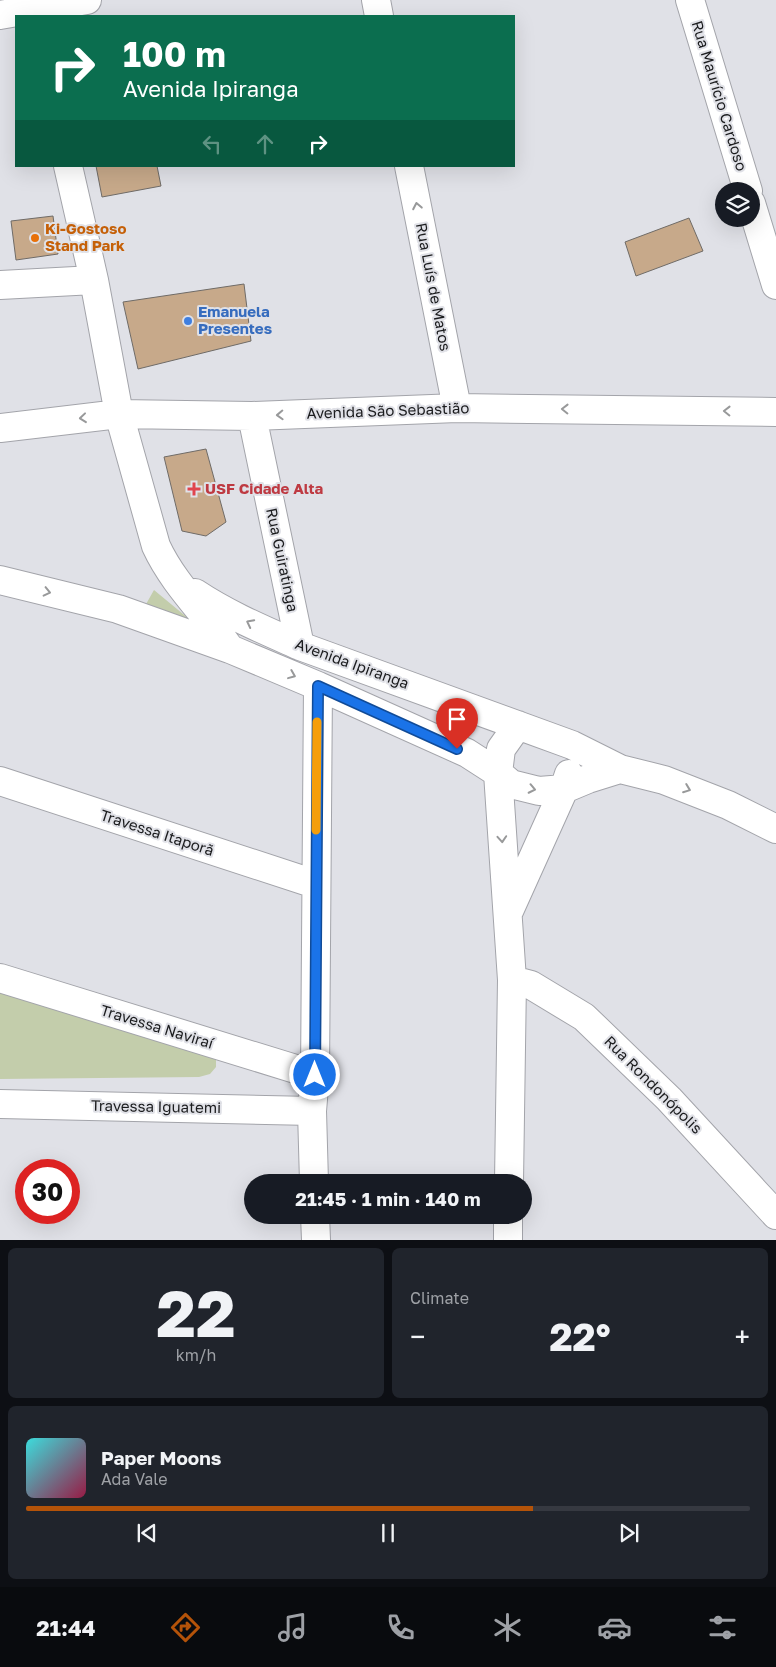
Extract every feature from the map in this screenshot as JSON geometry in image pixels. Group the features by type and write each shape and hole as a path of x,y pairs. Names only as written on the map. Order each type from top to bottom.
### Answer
{"street":[{"path":"0,15 87,0"},
{"path":"376,0 380,15"},
{"name":"Rua Maurício Cardoso","path":"690,0 745,182"},
{"path":"68,167 94,280 120,414 156,546 174,579 215,627 230,649"},
{"name":"Rua Luís de Matos","path":"409,167 458,408"},
{"path":"758,227 776,284"},
{"path":"0,284 94,280"},
{"name":"Avenida São Sebastião","path":"0,428 120,414 252,416 458,408 776,412"},
{"name":"Rua Guiratinga","path":"252,416 300,646"},
{"name":"Avenida Ipiranga","path":"174,579 227,612 300,646 572,745 620,769 664,780 728,805 776,829"},
{"name":"Avenida Ipiranga","path":"0,580 118,609 230,649 467,753 498,773 511,784 539,791 564,789 620,769"},
{"path":"314,1174 312,1111 315,1075 318,686"},
{"path":"509,1174 512,980 498,773 500,749 518,725"},
{"path":"507,914 564,789 570,768 572,745"},
{"name":"Travessa Itaporã","path":"0,781 315,884"},
{"name":"Travessa Naviraí","path":"0,978 315,1075"},
{"name":"Rua Rondonópolis","path":"512,980 531,985 584,1017 670,1099 776,1215"},
{"name":"Travessa Iguatemi","path":"0,1104 312,1111"},
{"path":"315,1224 316,1240"},
{"path":"508,1224 508,1240"}],"green space":[{"path":"154,590 212,638 141,613"},
{"path":"0,993 211,1047 216,1055 216,1067 210,1074 199,1077 0,1079"}],"building":[{"path":"96,167 157,167 161,186 102,197"},
{"name":"Ki-Gostoso Stand Park","path":"53,216 58,254 16,260 11,221"},
{"path":"689,218 703,251 636,276 625,242"},
{"name":"Emanuela Presentes","path":"244,284 251,341 138,369 123,302"},
{"name":"USF Cidade Alta","path":"206,449 226,522 206,536 182,531 164,457"}],"slow traffic":[{"path":"316,830 317,722"}],"place":[{"name":"Ki-Gostoso Stand Park","path":"35,238"},
{"name":"Emanuela Presentes","path":"188,321"},
{"name":"USF Cidade Alta","path":"194,489"}],"route":[{"path":"315,1075 318,686 457,749"}]}
